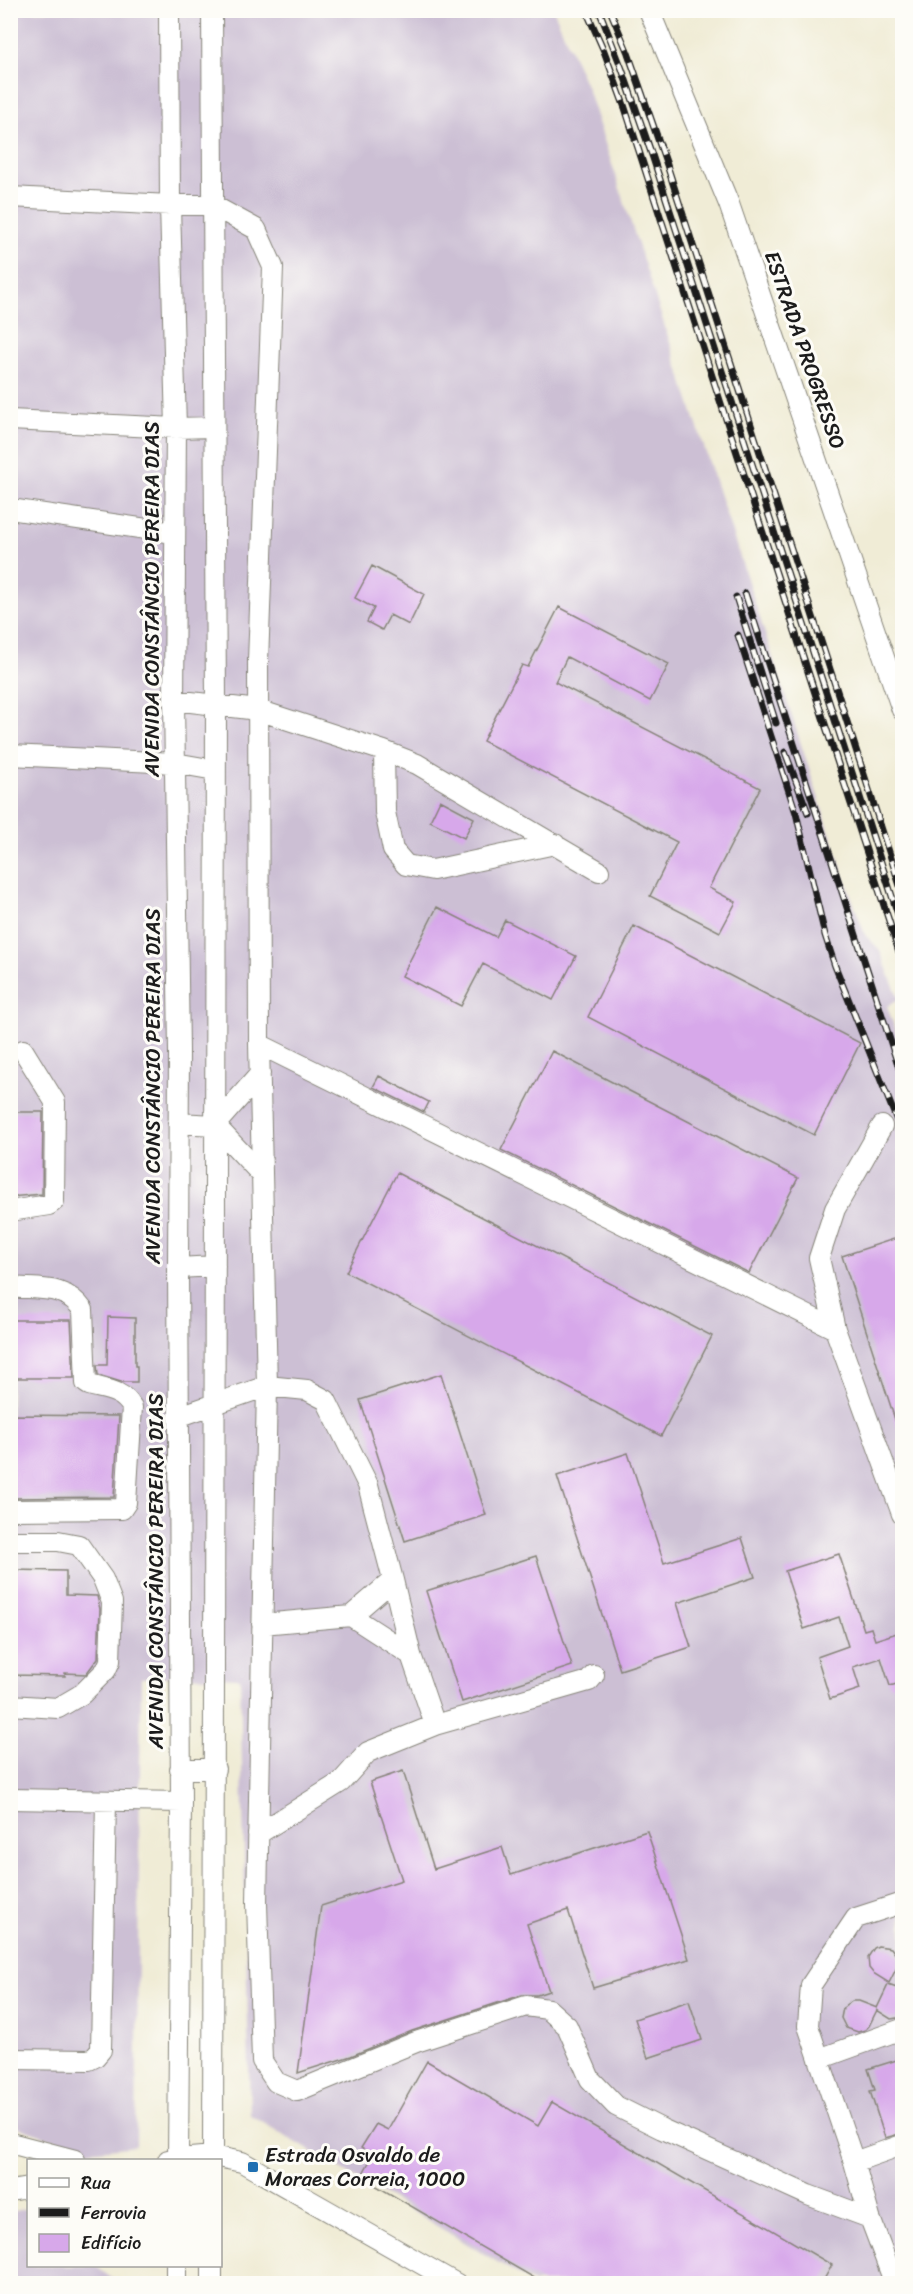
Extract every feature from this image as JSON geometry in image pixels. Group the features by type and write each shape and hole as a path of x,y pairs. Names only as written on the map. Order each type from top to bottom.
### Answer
{"street":[{"name":"AVENIDA CONSTÂNCIO PEREIRA DIAS","path":"170,10 176,428 174,700 181,1802 174,2159"},
{"path":"194,2159 213,2158 216,704 212,10"},
{"name":"ESTRADA PROGRESSO","path":"649,10 729,204 903,710"},
{"path":"10,197 212,205 256,229 273,267 258,661 260,1074 267,1386 257,1903 262,2061 276,2082 297,2091 438,2035 526,2006 548,2009 567,2026 590,2079 616,2106 807,2195 870,2218"},
{"path":"10,420 176,428 213,427"},
{"path":"10,509 174,534"},
{"path":"174,700 258,710 417,764 599,871"},
{"path":"384,751 385,812 393,850 405,865 433,870 555,844"},
{"path":"10,755 175,763 215,770"},
{"path":"260,1044 836,1329"},
{"path":"10,1211 49,1205 54,1201 55,1102 23,1050"},
{"path":"215,1125 260,1074"},
{"path":"178,1123 215,1125 262,1174"},
{"path":"882,1126 835,1209 819,1258 836,1329 903,1514"},
{"path":"177,1268 215,1266"},
{"path":"10,1287 64,1292 76,1300 83,1310 86,1383 121,1393 132,1407 126,1503 122,1509 10,1510"},
{"path":"180,1416 267,1386 307,1390 326,1400 368,1485 411,1654 435,1725"},
{"path":"10,1541 58,1541 79,1545 103,1579 112,1602 110,1661 106,1670 82,1694 58,1708 10,1705"},
{"path":"262,1624 351,1616 393,1580"},
{"path":"351,1616 411,1654"},
{"path":"258,1834 341,1782 368,1752 435,1725 589,1682 594,1675"},
{"path":"180,1769 215,1769"},
{"path":"10,1799 181,1802"},
{"path":"10,2059 89,2060 95,2057 100,2050 106,1801"},
{"path":"895,2283 870,2218 854,2162 808,2026 811,1985 856,1918 903,1903"},
{"path":"819,2060 903,2029"},
{"path":"10,2143 71,2159"},
{"path":"854,2162 903,2145"},
{"path":"222,2159 242,2162 457,2283"},
{"path":"10,2191 27,2187"},
{"path":"176,2267 176,2283"},
{"path":"212,2267 212,2283"}],"shaded area":[{"path":"11,11 554,11 587,88 845,879 865,935 879,949 899,999 887,1006 902,1049 902,2283 533,2283 250,2115 240,1678 181,1676 141,1678 136,2146 88,2151 11,2125"},
{"path":"27,2208 27,2267 96,2267 117,2282 126,2283 11,2283 11,2212"}],"building":[{"path":"372,566 424,594 409,625 390,615 382,630 367,622 374,608 355,598"},
{"path":"559,607 669,664 650,701 567,657 555,682 760,788 709,888 736,902 720,932 650,896 677,842 483,741 522,665 528,667"},
{"path":"440,800 474,818 464,838 430,821"},
{"path":"437,907 496,937 505,920 576,956 553,1000 483,964 461,1006 402,976"},
{"path":"634,926 860,1043 814,1135 588,1017"},
{"path":"552,1051 798,1178 749,1273 501,1150"},
{"path":"379,1076 429,1102 424,1112 373,1087"},
{"path":"10,1112 43,1112 42,1194 10,1197"},
{"path":"397,1173 712,1336 661,1436 346,1272"},
{"path":"903,1236 903,1435 900,1435 842,1256"},
{"path":"108,1317 135,1318 137,1382 121,1382 98,1375 97,1365 107,1365"},
{"path":"10,1320 71,1320 74,1378 10,1378"},
{"path":"441,1374 486,1515 405,1541 360,1400"},
{"path":"10,1415 119,1416 114,1497 10,1498"},
{"path":"628,1453 664,1563 742,1538 755,1577 677,1603 691,1647 620,1670 557,1476"},
{"path":"839,1554 864,1630 871,1628 875,1640 903,1631 903,1682 890,1686 881,1658 853,1667 860,1689 830,1699 817,1657 848,1646 839,1617 804,1629 785,1571"},
{"path":"536,1556 572,1666 462,1702 426,1591"},
{"path":"10,1570 66,1571 66,1595 97,1596 100,1609 98,1658 86,1674 10,1675"},
{"path":"403,1771 434,1869 502,1847 511,1875 647,1831 689,1959 593,1988 568,1910 527,1924 549,1991 537,1995 522,1995 412,2031 351,2056 298,2073 321,1906 402,1880 370,1782"},
{"path":"878,1946 891,1948 899,1959 889,1983 869,1968 868,1957"},
{"path":"888,1985 903,1990 903,2017 891,2019 877,2010 865,2030 858,2032 846,2028 841,2018 843,2008 852,2001 859,2001 877,2008"},
{"path":"689,2001 702,2040 648,2058 635,2019"},
{"path":"903,2058 903,2133 885,2138 870,2091 875,2090 868,2069"},
{"path":"427,2061 538,2126 552,2102 832,2265 822,2283 543,2283 361,2177 373,2155 361,2148 376,2124 388,2130"}],"railway":[{"path":"586,10 625,108 902,961"},
{"path":"599,10 653,158 902,927"},
{"path":"610,10 628,53 667,165 902,892"},
{"path":"745,593 902,1077"},
{"path":"736,597 776,723"},
{"path":"738,635 796,813 825,935 835,966 902,1133"},
{"path":"785,752 808,813"}],"place":[{"name":"Estrada Osvaldo de Moraes Correia, 1000","path":"253,2167"}]}
